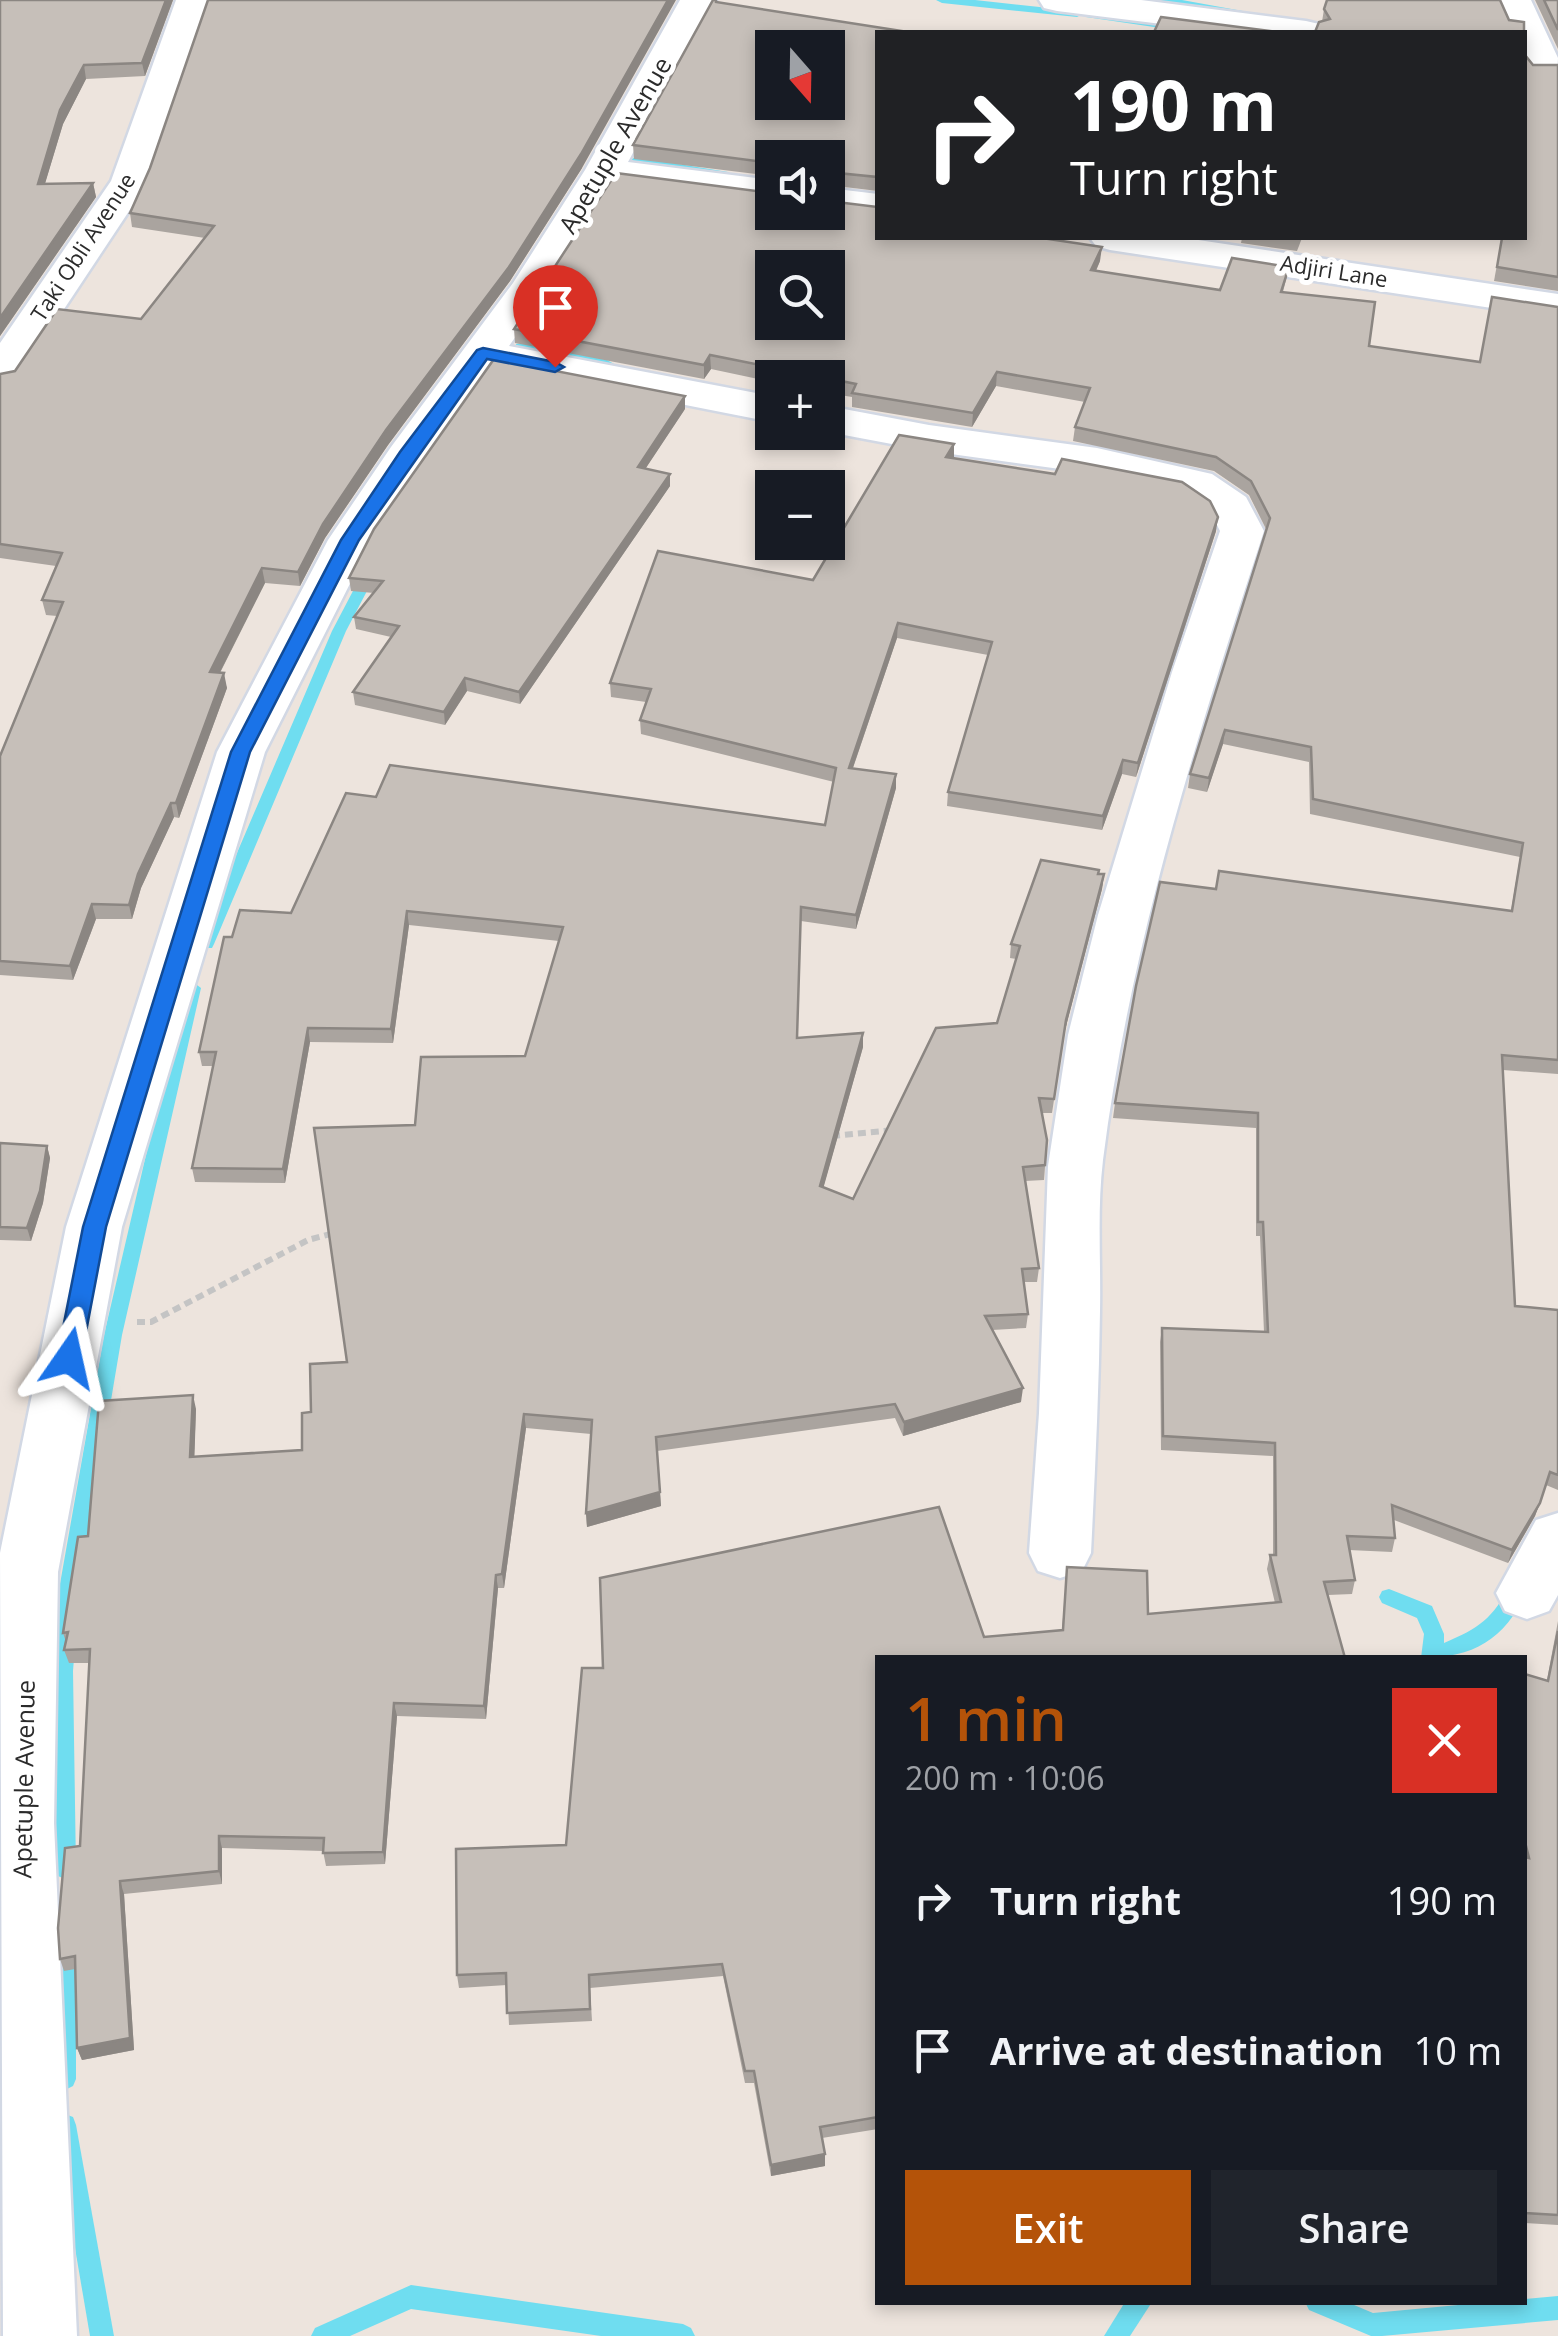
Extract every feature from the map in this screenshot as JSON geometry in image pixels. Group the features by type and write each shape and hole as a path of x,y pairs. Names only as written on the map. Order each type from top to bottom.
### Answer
{"street":[{"name":"Taki Obli Avenue","path":"0,374 130,181 194,0"},
{"name":"Apetuple Avenue","path":"40,2336 20,1823 27,1572 94,1227 240,752 350,540 406,456 531,288 604,170 698,0"},
{"path":"1057,0 1290,30"},
{"path":"1513,0 1526,30"},
{"path":"1527,32 1542,67"},
{"path":"604,170 755,190"},
{"path":"845,202 875,206"},
{"name":"Adjiri Lane","path":"1123,240 1558,306"},
{"path":"483,353 755,405"},
{"path":"845,422 1097,461 1196,484 1230,506 1242,531 1128,896 1094,1035 1074,1166 1069,1413 1060,1553"},
{"path":"1527,1593 1558,1538"}],"path":[{"path":"824,1136 904,1129"},
{"path":"76,1323 151,1322 308,1240 346,1230"}],"building":[{"path":"0,0 166,0 142,63 84,65 60,110 38,184 93,183 0,318"},
{"path":"208,0 668,0 581,154 509,267 386,430 323,524 298,572 262,568 210,672 224,673 176,803 171,803 138,874 129,905 92,904 70,966 0,961 0,756 63,602 42,600 62,553 0,544 0,374 15,371 57,309 141,319 214,226 130,213 150,168"},
{"path":"716,0 895,30 875,30 875,177 845,174 845,140 755,140 755,161 633,145"},
{"path":"1327,0 1500,0 1509,20 1524,22 1524,30 1316,30 1319,22 1330,19 1324,9"},
{"path":"1544,0 1558,0 1558,30"},
{"path":"1161,17 1262,30 1155,30"},
{"path":"1527,58 1533,65 1558,65 1558,277 1497,267 1502,240 1527,240"},
{"path":"616,173 755,191 755,230 845,230 845,203 875,207 875,240 1055,240 1102,247 1091,270 1220,290 1232,258 1289,267 1281,292 1375,302 1369,346 1480,362 1492,297 1558,307 1558,1060 1502,1055 1515,1306 1558,1310 1558,1475 1550,1472 1540,1503 1512,1550 1392,1505 1395,1538 1347,1536 1355,1580 1324,1582 1344,1655 875,1655 875,2118 820,2127 825,2154 771,2165 754,2071 745,2071 722,1964 589,1975 590,2009 507,2013 506,1973 457,1975 456,1849 566,1845 582,1668 603,1668 600,1578 939,1507 984,1637 1063,1630 1067,1567 1147,1571 1148,1614 1281,1602 1270,1555 1276,1555 1275,1443 1163,1436 1162,1328 1268,1332 1263,1222 1258,1222 1258,1113 1115,1103 1160,882 1216,889 1219,871 1512,911 1523,843 1313,799 1311,747 1225,730 1209,778 1190,774 1270,518 1251,481 1216,457 1075,427 1090,388 997,372 973,413 852,393 856,384 845,382 845,360 755,360 755,364 710,355 704,365 514,329"},
{"path":"494,359 685,396 638,467 670,474 519,692 465,678 444,712 353,692 399,626 354,617 383,581 349,578 374,529"},
{"path":"899,435 954,444 946,457 1055,474 1062,459 1182,482 1210,501 1218,517 1138,763 1123,760 1103,816 948,792 992,642 898,623 849,768 896,774 856,915 801,907 797,1038 863,1033 820,1186 853,1199 936,1028 997,1023 1020,946 1011,944 1041,860 1104,874 1066,1020 1054,1099 1039,1098 1047,1140 1045,1165 1023,1167 1039,1268 1022,1269 1028,1314 985,1316 1023,1388 904,1422 895,1404 656,1437 660,1492 586,1513 592,1420 524,1414 502,1574 496,1575 484,1706 394,1703 383,1852 323,1853 324,1838 219,1836 219,1871 120,1881 130,2038 77,2048 75,1956 60,1959 58,1928 65,1848 80,1846 90,1649 64,1650 68,1632 63,1633 78,1537 88,1536 99,1401 193,1395 190,1457 302,1450 302,1413 311,1412 310,1364 347,1362 314,1128 415,1125 421,1057 525,1056 563,927 407,911 391,1029 308,1028 283,1169 192,1168 216,1052 199,1052 224,937 232,937 240,910 291,913 346,793 376,797 390,765 825,825 836,768 640,720 651,689 610,683 658,551 813,580 825,560 845,560 845,526"},
{"path":"0,1143 47,1146 40,1191 27,1228 0,1227"},
{"path":"1558,1631 1558,2215 1527,2213 1527,1675 1548,1681"}],"waterway":[{"path":"942,0 1077,14"},
{"path":"1163,0 1270,19"},
{"path":"1090,15 1194,30"},
{"path":"635,161 728,176"},
{"path":"521,347 607,364"},
{"path":"206,944 339,631 371,570"},
{"path":"65,1869 63,1671 70,1584 113,1335 193,988"},
{"path":"1438,1655 1493,1628 1517,1590"},
{"path":"1389,1597 1425,1612 1434,1634 1434,1655"},
{"path":"65,1950 65,2079"},
{"path":"65,2125 102,2336"},
{"path":"323,2336 411,2297 683,2336"},
{"path":"1116,2336 1138,2305"},
{"path":"1324,2305 1373,2325 1558,2308"}],"route":[{"path":"69,1358 94,1227 240,752 350,540 406,456 483,353 555,367"}]}
